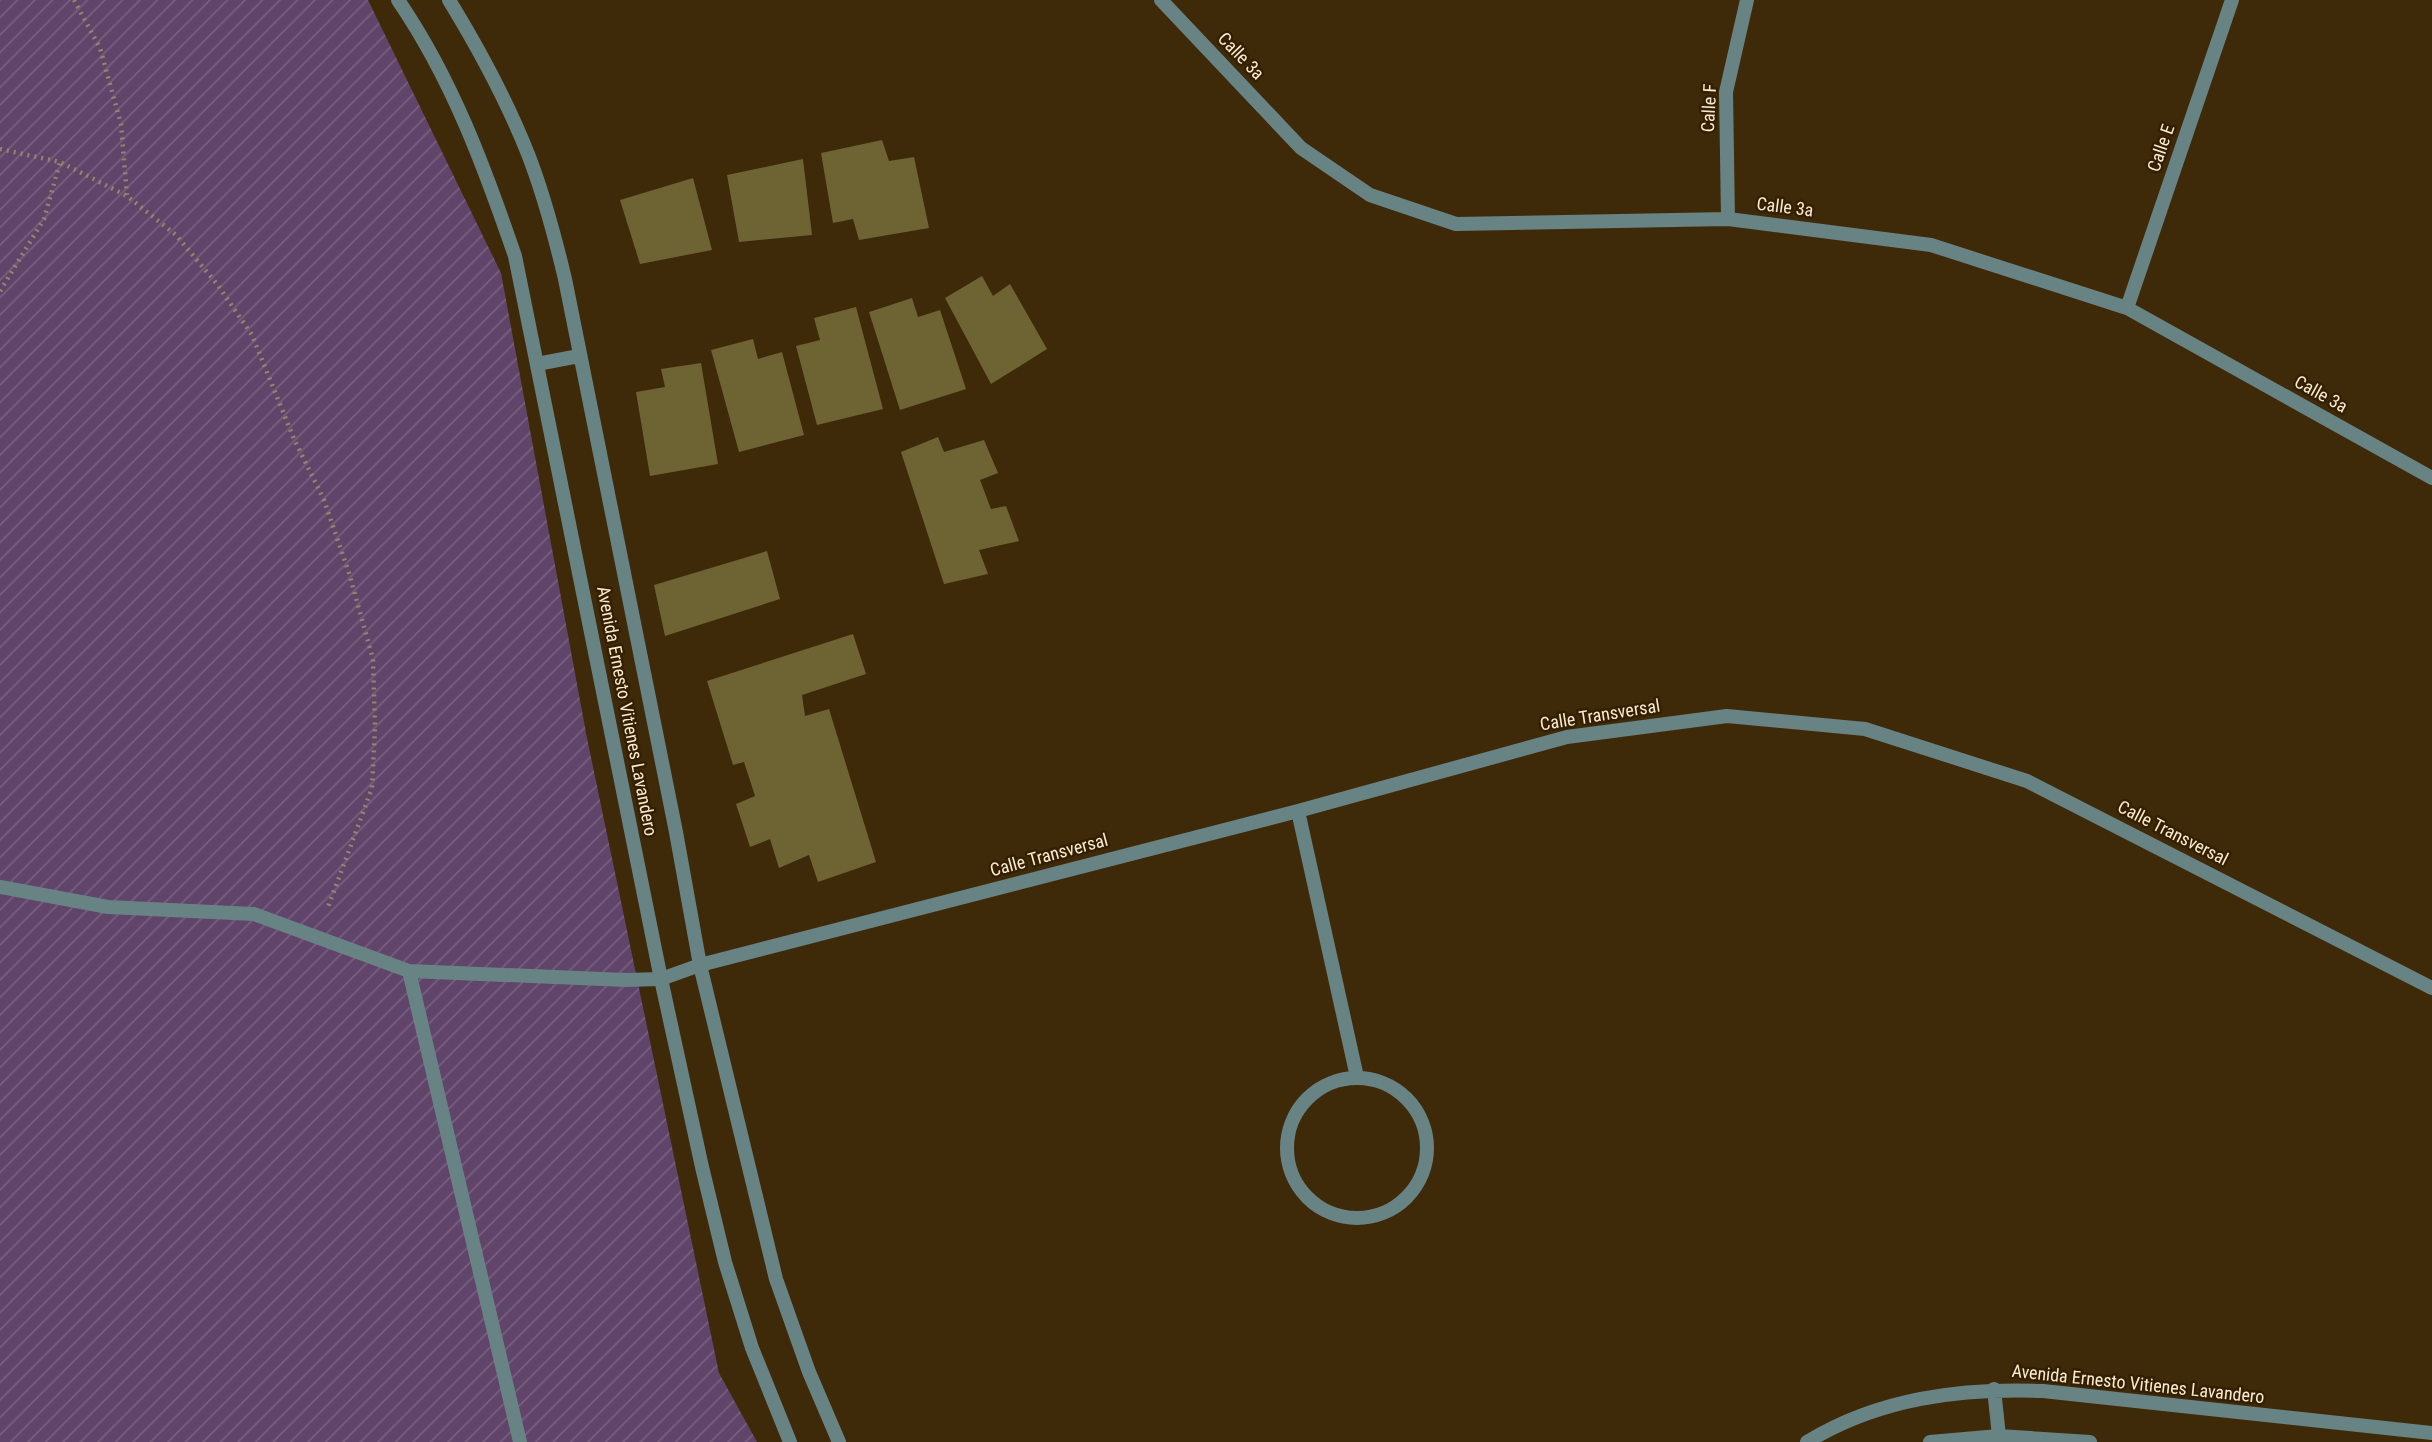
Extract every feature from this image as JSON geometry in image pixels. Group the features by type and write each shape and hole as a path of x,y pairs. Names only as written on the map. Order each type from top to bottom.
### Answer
{"street":[{"name":"Avenida Ernesto Vitienes Lavandero","path":"398,0 454,95 484,165 515,256 661,979 702,1167 725,1262 752,1348 790,1442"},
{"name":"Avenida Ernesto Vitienes Lavandero","path":"449,0 500,93 528,154 552,223 676,832 700,965 776,1279 809,1372 839,1442"},
{"name":"Calle 3a","path":"1161,0 1301,148 1370,195 1456,224 1728,219 1931,245 2127,308 2432,478"},
{"name":"Calle F","path":"1728,219 1726,92 1747,0"},
{"name":"Calle E","path":"2127,308 2232,0"},
{"path":"537,364 579,356"},
{"name":"Calle Transversal","path":"0,887 108,907 254,914 410,971 626,980 661,979 700,965 1298,811 1567,737 1727,716 1865,729 2027,781 2432,988"},
{"path":"1298,811 1357,1077"},
{"path":"410,971 520,1442"},
{"path":"1357,1077 1381,1081 1402,1093 1418,1112 1427,1135 1427,1159 1419,1182 1404,1201 1383,1214 1359,1218 1335,1216 1316,1205 1300,1189 1289,1170 1286,1147 1290,1125 1299,1105 1315,1090 1335,1080 1357,1077"},
{"name":"Avenida Ernesto Vitienes Lavandero","path":"1807,1442 1828,1429 1866,1413 1910,1400 1994,1389 2043,1391 2432,1433"},
{"path":"1994,1389 1998,1436"},
{"path":"1930,1442 1998,1436 2090,1442"}],"path":[{"path":"74,0 100,48 121,124 127,196"},
{"path":"0,149 61,162 127,196 176,235 217,284 252,335 294,439 324,500 349,573 373,659 375,728 372,788 316,937"},
{"path":"0,291 44,219 61,162"}],"shaded area":[{"path":"0,0 368,0 501,273 587,738 719,1373 757,1442 0,1442"}],"building":[{"path":"882,140 889,161 914,157 929,228 859,240 853,219 833,223 821,153"},
{"path":"803,159 812,235 739,242 727,175"},
{"path":"693,178 712,250 640,264 620,200"},
{"path":"982,276 993,296 1010,284 1047,349 991,384 945,298"},
{"path":"912,298 918,317 940,310 966,389 900,410 869,312"},
{"path":"856,307 883,409 817,425 796,346 820,340 814,318"},
{"path":"753,339 758,359 782,352 804,435 739,452 711,350"},
{"path":"701,363 718,464 650,476 636,392 665,387 661,369"},
{"path":"938,437 944,452 984,440 998,473 980,480 991,509 1006,506 1019,541 979,550 988,574 944,584 901,452"},
{"path":"767,551 780,599 665,636 654,585"},
{"path":"853,634 866,674 802,695 805,716 829,709 876,862 818,882 809,855 779,868 770,839 750,847 736,804 755,796 744,762 733,765 707,681"}]}
